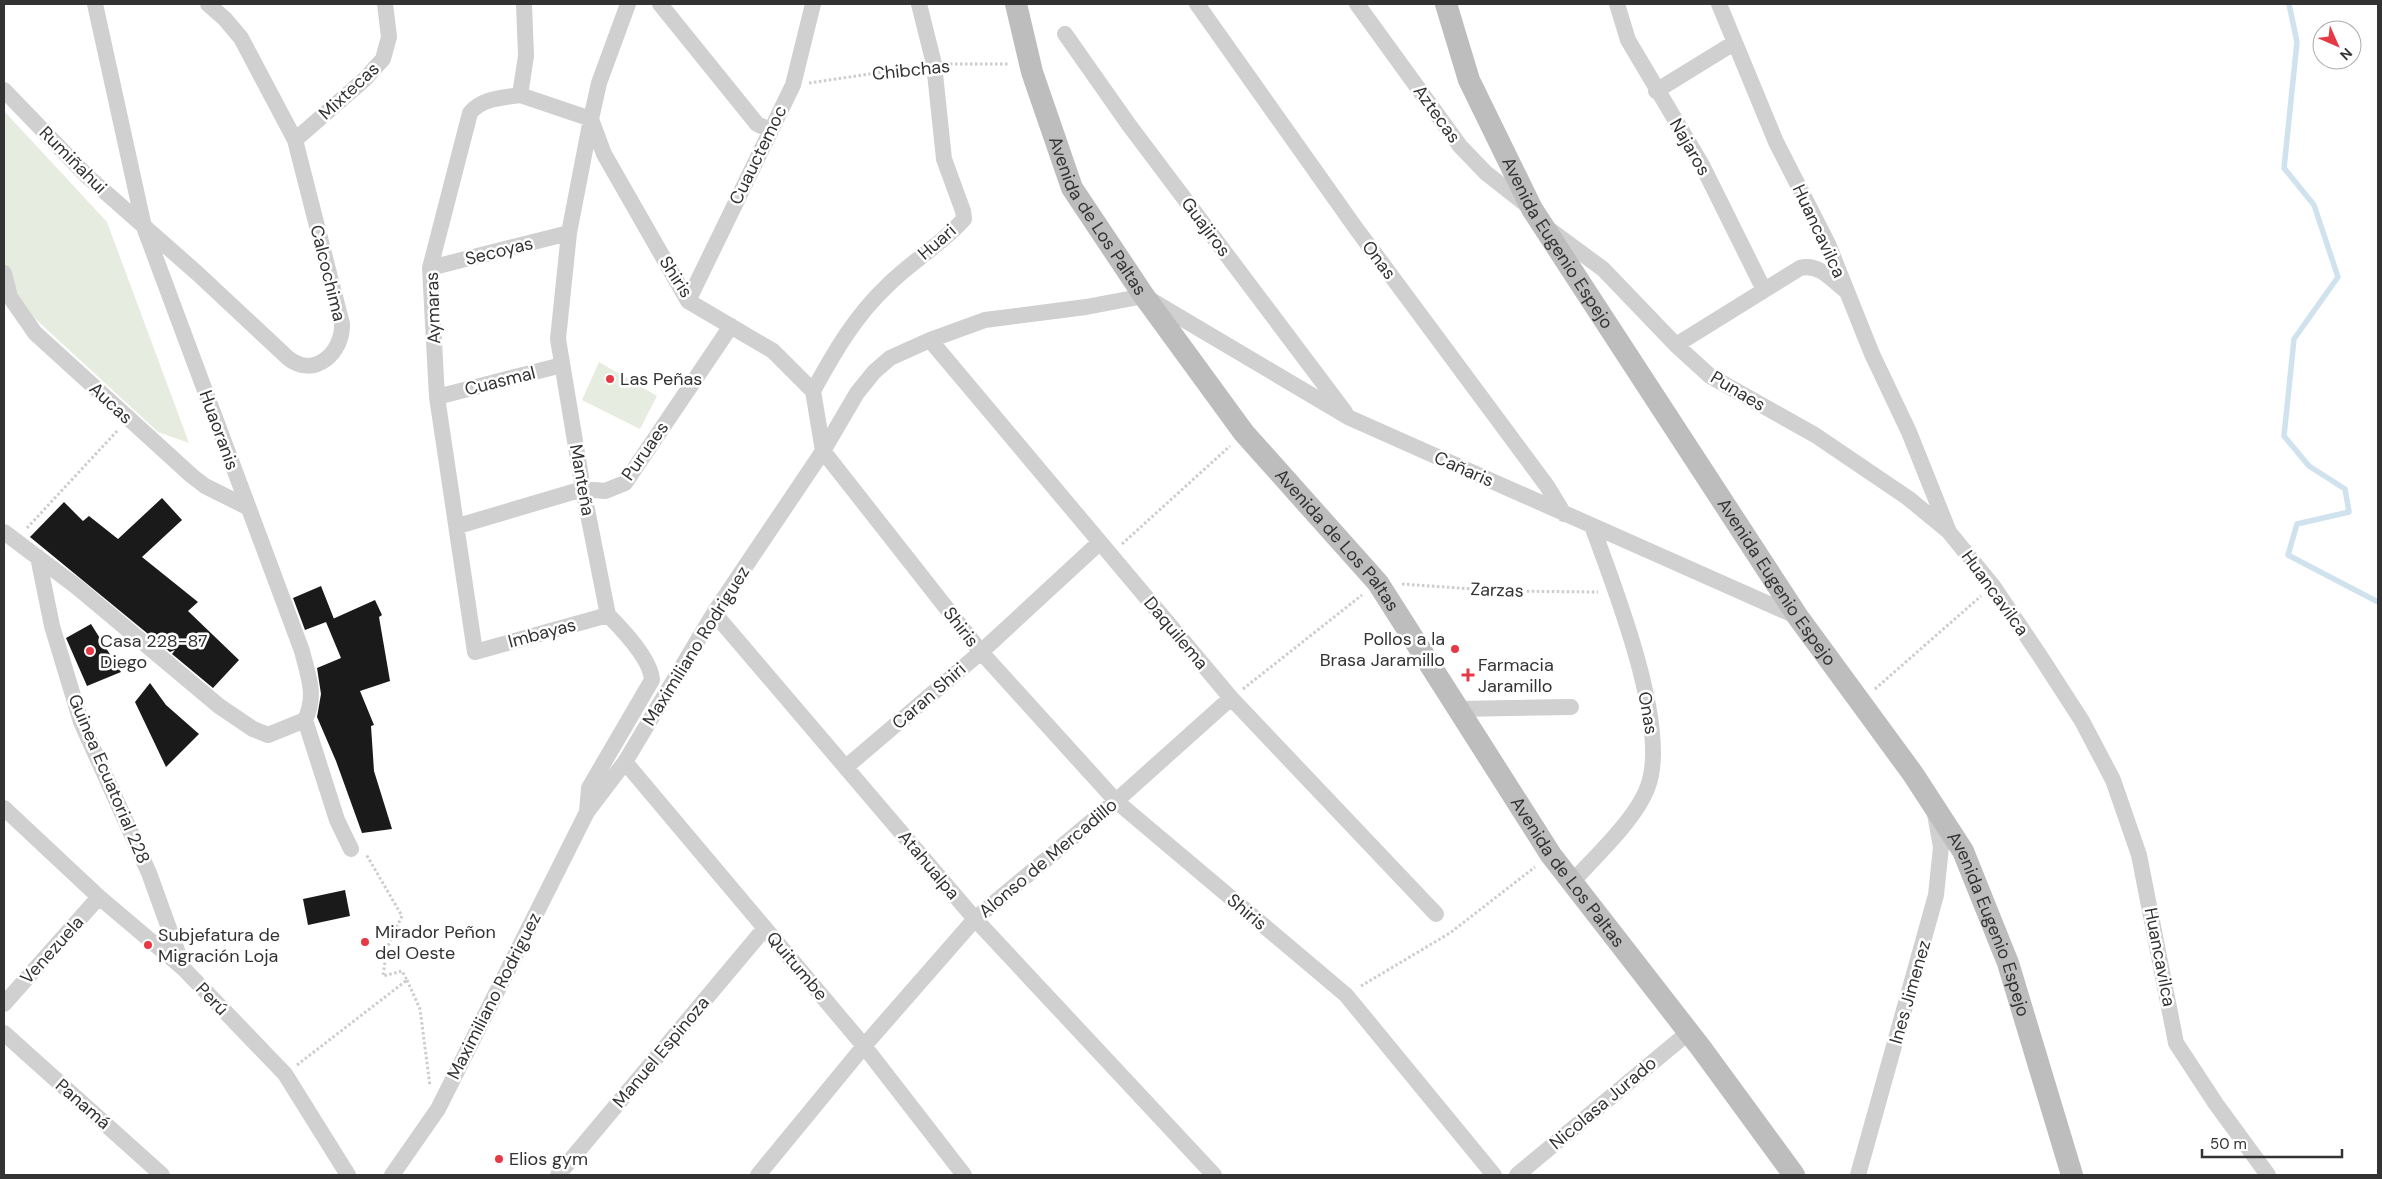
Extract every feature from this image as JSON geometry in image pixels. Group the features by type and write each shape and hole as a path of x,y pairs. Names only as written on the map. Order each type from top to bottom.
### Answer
{"main road":[{"name":"Avenida de Los Paltas","path":"1016,4 1030,64 1072,188 1144,296 1244,433 1378,583 1552,855 1689,1032 1794,1175"},
{"name":"Avenida Eugenio Espejo","path":"1446,4 1469,80 1532,209 1798,617 1913,774 1963,851 2008,963 2072,1175"}],"street":[{"name":"Huaoranis","path":"95,4 144,227 302,650 312,696 310,709 305,720"},
{"name":"Calcochima","path":"144,227 295,364 304,366 323,361 336,349 340,342 342,324 295,140 241,38 225,19 208,4"},
{"name":"Mixtecas","path":"295,140 365,79 383,59 389,38 385,4"},
{"path":"524,4 526,56 520,95 591,119 599,83 628,4"},
{"path":"660,4 757,124 770,130"},
{"name":"Cuauctemoc","path":"688,300 793,85 813,4"},
{"name":"Huari","path":"812,391 843,337 871,302 890,283 964,219 963,211 942,151 934,64 919,4"},
{"name":"Onas","path":"1197,4 1355,228 1547,486 1564,514"},
{"name":"Aztecas","path":"1357,4 1460,146 1486,173 1532,209"},
{"name":"Najaros","path":"1616,4 1628,40 1656,91 1702,165 1764,290"},
{"name":"Huancavilca","path":"1720,4 1734,43 1776,142 1828,244 1872,354 1909,432 1949,532 1993,586 2082,721 2113,780 2140,855 2176,1043 2216,1104 2268,1175"},
{"name":"Guajiros","path":"1065,34 1129,125 1350,418"},
{"path":"1656,91 1734,43"},
{"name":"Rumiñahui","path":"4,90 87,176 144,227"},
{"name":"Aymaras","path":"475,652 458,526 437,397 430,268 470,113 476,106 486,102 520,95"},
{"name":"Manteña","path":"591,119 569,233 558,339 583,489 608,615"},
{"name":"Shiris","path":"591,119 604,154 688,300 773,351 812,391 823,451 981,652 1116,801 1346,995 1494,1175"},
{"name":"Punaes","path":"1545,227 1603,269 1676,345 1710,376 1814,435 1908,498 1949,532"},
{"name":"Secoyas","path":"430,268 569,233"},
{"path":"1676,345 1800,268 1808,266 1821,270 1848,292"},
{"name":"Aucas","path":"4,273 10,296 35,333 192,476 205,486 247,507"},
{"name":"Cañaris","path":"1144,296 1350,418 1798,617"},
{"name":"Maximiliano Rodriguez","path":"392,1175 438,1109 587,812 625,762 714,613 823,451 857,393 874,372 890,358 930,340 985,320 1086,307 1144,296"},
{"name":"Puruaes","path":"458,526 583,489 605,491 625,483 630,479 731,326"},
{"name":"Daquilema","path":"930,340 1231,698 1436,914"},
{"name":"Cuasmal","path":"437,397 562,365"},
{"name":"Onas","path":"1573,882 1626,823 1648,787 1654,758 1650,708 1616,592 1592,526"},
{"path":"10,536 219,706 253,729 268,735 305,720 338,820 350,849"},
{"name":"Caran Shiri","path":"846,767 1105,549"},
{"name":"Guinea Ecuatorial 228","path":"38,557 52,626 81,722 149,873 184,969"},
{"name":"Atahualpa","path":"714,613 975,919 1214,1175"},
{"path":"587,812 589,788 652,680 652,670 622,629 608,615"},
{"name":"Imbayas","path":"475,652 608,615"},
{"name":"Alonso de Mercadillo","path":"758,1175 864,1046 975,919 1116,801 1231,698"},
{"path":"1457,709 1571,707"},
{"name":"Quitumbe","path":"625,762 864,1046 964,1175"},
{"name":"Ines Jimenez","path":"1858,1175 1936,895 1941,847 1934,807"},
{"name":"Perú","path":"4,808 99,897 184,969 285,1074 348,1175"},
{"name":"Venezuela","path":"4,1004 99,897"},
{"name":"Manuel Espinoza","path":"558,1175 765,928"},
{"name":"Nicolasa Jurado","path":"1517,1175 1689,1032"},
{"name":"Panamá","path":"4,1033 162,1175"}],"path":[{"name":"Chibchas","path":"793,85 934,64 1030,64"},
{"path":"10,536 128,419"},
{"path":"1105,549 1244,433"},
{"path":"1231,698 1378,583"},
{"name":"Zarzas","path":"1378,583 1501,591 1616,592"},
{"path":"1860,702 1993,586"},
{"path":"350,849 364,850 402,916 387,948 384,976 402,971 420,1009 432,1098 438,1109"},
{"path":"1346,995 1450,933 1552,855"},
{"path":"285,1074 407,980"}],"shaded area":[{"path":"4,111 107,222 189,443 158,432 15,300 4,263"},
{"name":"Las Peñas","path":"599,362 657,396 640,429 582,400"}],"building":[{"path":"162,498 182,520 142,557 198,602 188,611 239,660 213,688 172,654 175,650 170,652 30,537 64,502 83,521 89,516 118,539"},
{"path":"321,586 334,619 305,630 293,598"},
{"path":"375,600 382,615 379,617 390,681 360,691 374,725 371,726 374,771 392,829 362,833 336,761 317,717 321,694 317,668 341,658 326,622"},
{"name":"Casa 228-87 Diego","path":"91,624 121,672 87,686 66,638"},
{"path":"150,683 166,705 199,734 166,767 135,702"},
{"path":"345,890 350,916 308,925 303,899"}],"waterway":[{"path":"2289,4 2297,42 2284,168 2314,205 2338,277 2294,339 2284,436 2309,466 2345,489 2349,512 2297,524 2288,555 2378,602"}],"place":[{"name":"Las Peñas","path":"610,379"},
{"name":"Pollos a la Brasa Jaramillo","path":"1455,649"},
{"name":"Casa 228-87 Diego","path":"90,651"},
{"name":"Farmacia Jaramillo","path":"1468,675"},
{"name":"Mirador Peñon del Oeste","path":"365,942"},
{"name":"Subjefatura de Migración Loja","path":"148,945"},
{"name":"Elios gym","path":"499,1159"}]}
